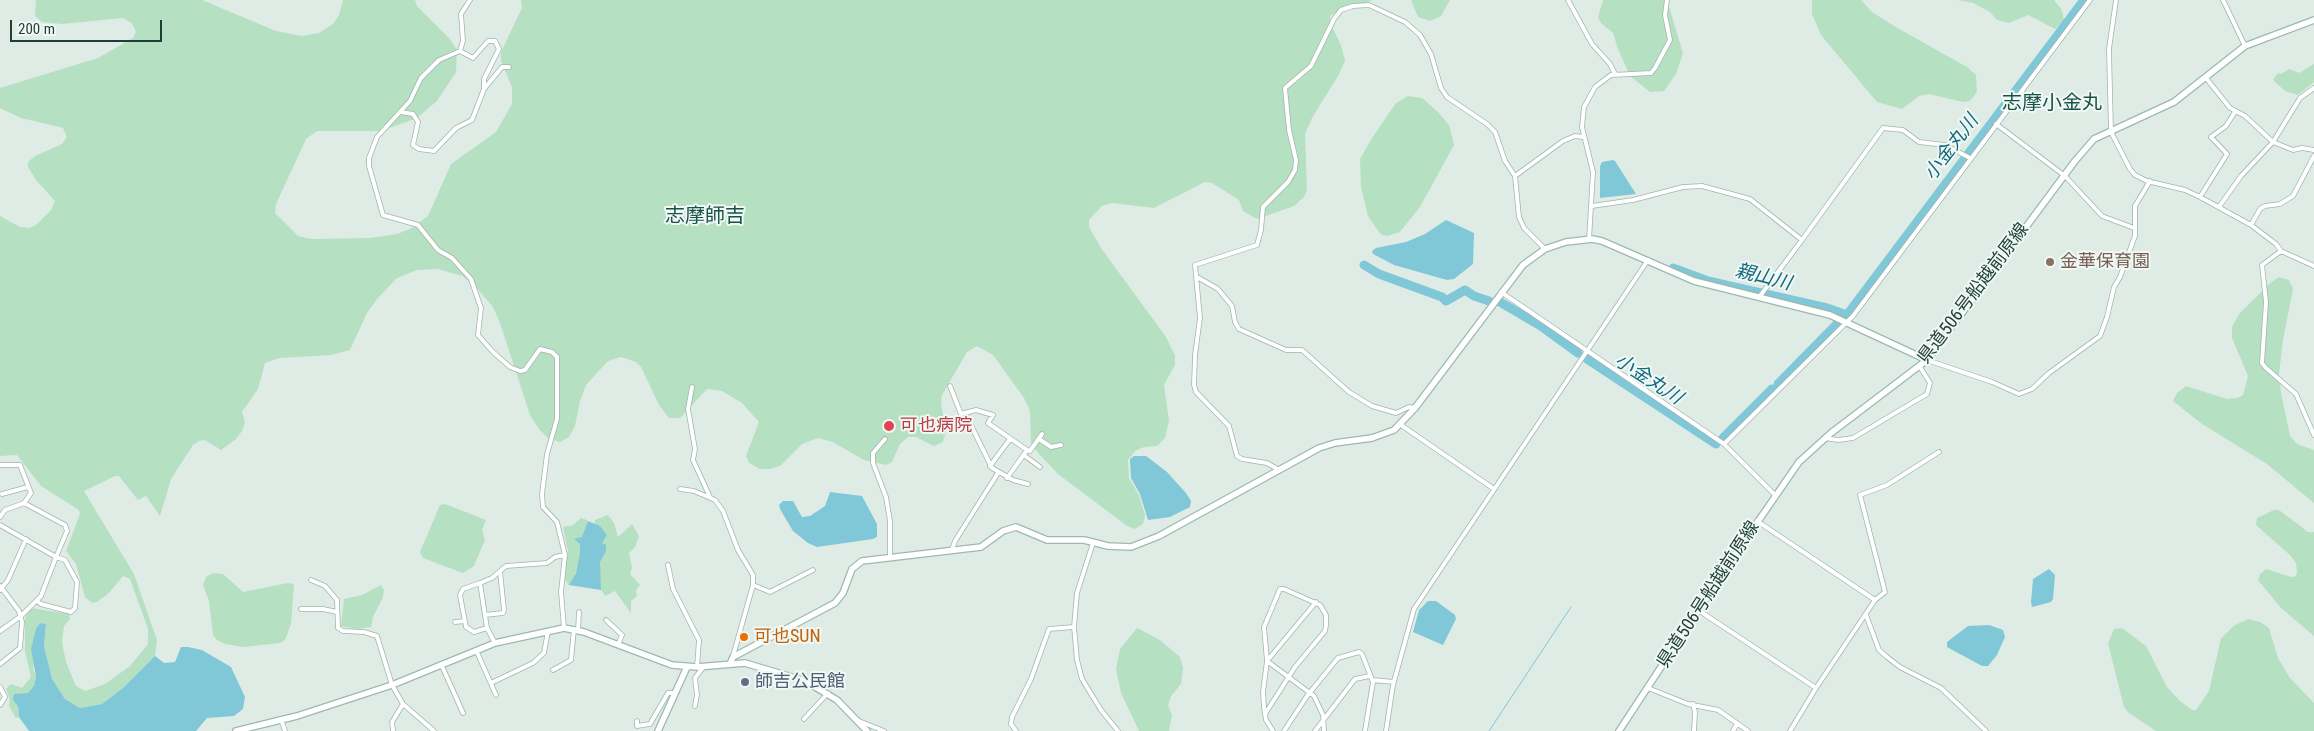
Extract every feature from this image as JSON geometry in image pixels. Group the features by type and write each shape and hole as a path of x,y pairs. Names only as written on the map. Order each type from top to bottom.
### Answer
{"street":[{"path":"470,0 461,14 463,41 460,51 440,60 428,70 417,84 410,101 377,137 368,158 369,166 383,215 418,224 438,250 462,267 471,279 480,308 478,334 510,367 516,371 524,370 540,349 552,352 557,358 557,419 547,454 543,506 556,522 565,555 561,592 564,628"},
{"path":"1568,0 1592,44 1603,55 1615,74"},
{"path":"1589,240 1593,172 1589,151 1583,137 1582,115 1589,95 1608,77 1615,74 1651,73 1655,68 1670,40 1665,15 1667,0"},
{"path":"1724,444 1853,316 2090,0"},
{"path":"2116,0 2109,49 2111,132 2130,169 2136,175 2150,181 2185,190 2219,207 2251,225 2276,244 2282,251 2314,266"},
{"path":"2223,0 2245,46"},
{"path":"1278,470 1267,463 1242,459 1237,456 1233,448 1234,439 1229,426 1196,392 1194,385 1195,355 1200,318 1195,265 1257,245 1261,230 1263,207 1288,182 1295,170 1296,160 1289,130 1285,88 1311,66 1334,18 1341,10 1353,6 1369,5 1414,28 1431,54 1441,88 1446,97 1487,124 1495,132 1505,161 1515,176 1519,218 1524,228 1545,249"},
{"name":"県道506号船越前原線","path":"1619,731 1698,610 1799,462 1825,438 1920,367 2094,139 2174,102 2245,46 2314,20"},
{"path":"460,51 473,58 488,41 495,41 499,49 484,79 484,89"},
{"path":"401,112 413,114 418,122 413,145 420,149 434,151 456,128 472,120 484,89 502,67 508,67"},
{"path":"2206,78 2235,112 2245,116 2273,142 2293,150 2302,148 2314,150"},
{"path":"2219,207 2241,176 2273,142 2300,98 2314,88"},
{"path":"2200,197 2227,154 2210,137 2226,126 2235,112"},
{"path":"1996,124 2065,176 2102,216 2134,228"},
{"path":"1761,294 1883,128 1903,130 1920,142 1935,142 1962,151 1970,158"},
{"path":"1515,176 1563,141 1575,136 1583,137"},
{"path":"2251,225 2260,209 2265,206 2280,204 2293,196 2314,156"},
{"path":"733,657 835,603 843,593 852,569 857,563 890,556 981,547 1009,528 1024,530 1047,540 1084,540 1121,548 1142,544 1318,448 1335,443 1372,438 1394,430 1401,425 1415,408 1523,265 1545,249 1566,242 1589,240 1615,245 1701,283 1761,294 1830,315 1926,360 1992,382 2014,393 2025,393 2100,336 2107,318 2114,288 2135,236 2135,206 2150,181"},
{"path":"1592,206 1633,200 1683,187 1709,187 1750,199 1802,240"},
{"path":"2282,251 2262,265 2266,302 2262,362 2296,394 2314,435"},
{"path":"1386,731 1394,682 1414,609 1648,260"},
{"path":"1197,277 1218,289 1232,306 1235,322 1239,329 1286,350 1302,350 1349,392 1372,406 1396,413 1409,407 1415,408"},
{"path":"1501,292 1724,444 1775,495"},
{"path":"1825,438 1838,440 1854,438 1927,394 1930,383 1920,367"},
{"path":"950,386 961,414 976,410 993,415 988,423 1027,450"},
{"path":"692,387 688,409 695,449 693,460 710,497 723,511 738,550 753,576 753,585 730,664"},
{"path":"964,413 990,466 1007,478 1028,484"},
{"path":"1401,425 1494,489"},
{"path":"1027,450 1030,451 1042,434"},
{"path":"885,438 873,453 872,463 886,497 890,521 890,556"},
{"path":"990,466 1010,438"},
{"path":"1039,439 1051,447 1061,445"},
{"path":"1007,478 1025,456 1027,450"},
{"path":"1790,731 1816,688 1875,600 1885,592 1860,495 1888,485 1940,452"},
{"path":"1025,456 1040,467"},
{"path":"0,465 20,465 31,492 24,503 4,510 0,517"},
{"path":"952,550 955,541 998,472"},
{"path":"2,494 28,487"},
{"path":"680,490 710,497"},
{"path":"0,631 21,616 37,601 67,531 65,524 24,503"},
{"path":"1758,522 1875,600"},
{"path":"0,525 56,557 65,560 77,582 75,608 70,612 41,604 37,601"},
{"path":"0,664 20,648 21,616 1,588 26,539"},
{"path":"1093,543 1077,593 1074,626 1077,660 1082,679 1118,731"},
{"path":"487,628 474,632 466,627 460,594 462,589 492,578 506,566 547,563 555,557 565,555"},
{"path":"668,565 673,589 699,640 697,667"},
{"path":"753,585 770,592 813,570"},
{"path":"485,615 503,613 500,571"},
{"path":"311,580 330,591 337,600 336,622 338,628 342,631 364,632 377,636 392,685 403,704 434,731"},
{"path":"480,583 487,628 495,643"},
{"path":"1265,714 1288,677 1325,631 1326,614 1316,602 1280,589 1264,627 1267,661 1263,692 1265,714 1273,731"},
{"path":"1267,661 1316,602"},
{"path":"301,609 323,609 337,612"},
{"path":"1698,610 1816,688"},
{"path":"553,670 570,660 579,612"},
{"path":"1866,615 1879,650 1887,658 1900,668 1941,688 1986,731"},
{"path":"606,620 622,635 618,645"},
{"path":"455,622 464,621"},
{"path":"1016,731 1012,724 1012,717 1031,679 1049,629 1074,626"},
{"path":"236,731 254,728 392,685 495,643 564,628 576,629 663,663 687,667 730,664 757,666 805,680 828,693 859,721 867,731"},
{"path":"491,683 533,663 544,653 548,631"},
{"path":"476,650 496,695"},
{"path":"1284,731 1310,692 1338,658 1358,652 1362,654 1373,687 1365,731"},
{"path":"1267,661 1310,692 1318,703 1323,717 1324,731"},
{"path":"442,664 463,713"},
{"path":"695,706 697,694 696,678 704,666"},
{"path":"658,731 687,667"},
{"path":"1315,731 1323,717 1355,679 1371,678 1394,682"},
{"path":"0,687 6,697 0,705"},
{"path":"1648,688 1693,704 1718,710 1748,731"},
{"path":"637,721 637,726 650,724 668,693 675,693"},
{"path":"804,720 828,693"},
{"path":"393,731 392,722 403,704"},
{"path":"1693,704 1695,712 1694,731"},
{"path":"281,720 285,731"},
{"path":"859,721 884,731"},
{"path":"1732,731 1738,724"}],"green space":[{"path":"36,0 202,0 276,31 302,36 319,33 333,24 339,15 343,0 415,0 417,6 450,39 457,50 456,72 437,101 417,118 381,131 317,131 306,139 276,204 275,213 298,236 311,239 370,238 397,234 410,229 428,216 451,164 496,132 512,104 512,87 501,61 501,52 522,8 521,0 1372,0 1353,9 1341,9 1330,16 1331,25 1341,45 1345,61 1312,118 1305,134 1307,190 1304,197 1294,206 1257,219 1243,211 1239,200 1212,183 1205,182 1154,208 1112,203 1102,206 1089,220 1089,227 1101,248 1166,337 1175,356 1175,365 1164,385 1169,421 1165,438 1157,446 1144,447 1135,451 1128,460 1129,478 1139,495 1145,515 1143,524 1135,529 1127,526 1058,474 1038,453 1031,444 1030,411 1024,398 993,355 977,346 967,352 942,395 941,404 946,431 943,442 934,446 916,437 908,437 900,444 892,462 886,465 864,460 833,442 818,438 802,444 780,466 760,469 749,463 746,456 759,422 742,403 722,391 707,389 680,418 669,418 659,405 641,367 636,362 621,357 608,361 586,385 580,401 575,426 569,437 560,442 548,438 539,429 530,415 493,307 474,285 462,276 438,269 417,270 397,278 378,298 367,313 350,350 331,355 279,358 265,363 258,389 242,412 245,422 242,431 236,439 221,450 205,440 193,445 171,479 160,516 146,496 138,500 119,476 115,476 84,491 134,574 157,640 155,656 123,688 102,704 80,708 65,699 52,679 44,646 46,624 40,623 33,669 36,677 34,687 18,706 19,717 16,718 9,706 10,700 6,689 11,684 22,688 31,677 25,651 25,618 31,608 69,614 70,619 64,626 62,643 66,662 76,686 85,691 105,684 130,666 148,644 148,629 130,579 123,576 109,593 97,602 92,603 85,597 76,564 66,551 80,514 79,510 41,486 17,455 0,456 0,216 20,227 29,228 36,225 51,210 55,201 36,180 28,167 28,162 35,156 62,144 67,137 63,128 21,118 0,108 0,88 98,58 133,38 136,32 132,23 123,18 62,24 42,22 35,16"},
{"path":"1411,0 1450,0 1441,16 1430,21 1418,17"},
{"path":"1603,0 1667,0 1683,53 1676,74 1664,91 1650,92 1630,76 1613,33 1601,23 1598,17"},
{"path":"1812,0 1861,0 1872,12 1894,26 1967,67 1976,75 1977,92 1970,101 1963,102 1929,94 1919,96 1902,109 1877,102 1821,35 1812,14"},
{"path":"1957,0 2054,0 2062,10 2064,21 2055,29 2028,15 2009,23 1997,20 1990,12 1973,3"},
{"path":"2314,64 2314,82 2298,95 2285,91 2273,80 2278,73 2281,74 2289,69 2299,73"},
{"path":"1408,96 1422,98 1438,112 1449,125 1454,145 1420,207 1400,232 1388,236 1382,235 1378,231 1368,216 1361,187 1360,159 1396,103"},
{"path":"2279,277 2289,280 2293,289 2283,340 2279,374 2281,393 2290,436 2297,444 2314,450 2314,503 2267,464 2202,424 2173,401 2177,393 2186,386 2227,399 2243,395 2248,376 2232,338 2232,327 2239,314 2269,284"},
{"path":"445,504 486,520 482,530 485,540 474,566 463,573 423,558 420,552 440,505"},
{"path":"2274,510 2279,510 2308,532 2314,532 2314,636 2281,608 2258,580 2260,574 2266,569 2291,577 2296,576 2297,572 2296,563 2291,556 2256,525 2257,518"},
{"path":"608,515 614,523 618,537 632,524 639,536 635,547 629,553 632,568 630,574 640,585 636,590 637,596 631,601 631,613 615,591 605,596 598,585 594,526 595,520"},
{"path":"581,518 587,520 588,524 582,544 582,554 572,583 569,586 564,577 568,551 563,527 573,525"},
{"path":"213,573 223,574 243,592 288,583 294,584 291,624 285,640 280,643 243,647 225,644 217,640 213,635 209,601 203,585 206,577"},
{"path":"381,585 384,590 383,597 373,617 371,627 357,629 341,626 344,599 362,595"},
{"path":"2249,619 2260,622 2269,628 2278,658 2290,678 2314,703 2314,731 2156,731 2129,713 2124,707 2108,643 2114,629 2122,628 2146,646 2167,687 2180,701 2192,710 2196,710 2209,691 2221,638 2235,625"},
{"path":"1137,628 1160,640 1180,657 1183,668 1181,684 1171,696 1168,705 1172,716 1169,731 1139,731 1121,693 1116,669 1120,649"}],"water":[{"path":"1613,160 1636,194 1600,198 1600,166 1602,162"},
{"path":"1446,220 1474,233 1473,264 1454,279 1447,280 1394,265 1373,254 1372,251 1376,248 1406,242 1425,234"},
{"path":"1134,456 1146,456 1167,472 1186,493 1191,501 1190,507 1170,517 1148,520 1140,494 1131,478 1130,459"},
{"path":"830,492 862,496 877,524 877,537 817,547 808,543 793,531 779,505 783,501 793,501 802,517 810,516 825,506"},
{"path":"588,521 600,526 607,535 602,543 606,545 606,551 600,562 601,590 569,585 576,573 580,553 580,544 574,539 582,537"},
{"path":"2049,569 2055,575 2053,599 2051,602 2032,607 2033,579"},
{"path":"1428,601 1436,601 1455,615 1456,619 1443,645 1413,632 1419,610"},
{"path":"40,623 46,624 44,646 52,679 65,699 80,708 102,704 123,688 155,656 164,663 175,662 181,647 188,647 202,650 231,667 245,697 243,709 234,716 207,718 196,731 29,731 19,717 18,706 13,700 14,694 28,693 34,686 36,677 31,649 36,629"},
{"path":"1989,625 2003,630 2005,637 1997,655 1988,666 1982,666 1947,647 1947,642 1968,626"}],"waterway":[{"name":"小金丸川","path":"1673,268 1708,281 1827,308 1847,315 2084,0"},
{"name":"小金丸川","path":"1364,265 1379,274 1442,297 1446,301 1465,290 1474,296 1489,301"},
{"name":"小金丸川","path":"1500,302 1541,326 1578,353"},
{"name":"小金丸川","path":"1778,384 1838,323"},
{"name":"小金丸川","path":"1587,359 1716,444"},
{"name":"小金丸川","path":"1723,438 1772,389"},
{"path":"1489,731 1571,607"}],"place":[{"name":"金華保育園","path":"2050,262"},
{"name":"可也病院","path":"889,426"},
{"name":"可也SUN","path":"744,637"},
{"name":"師吉公民館","path":"745,682"}],"district":[{"name":"志摩小金丸","path":"2052,104"},
{"name":"志摩師吉","path":"705,217"}],"water label":[{"name":"親山川","path":"1763,278"}]}
